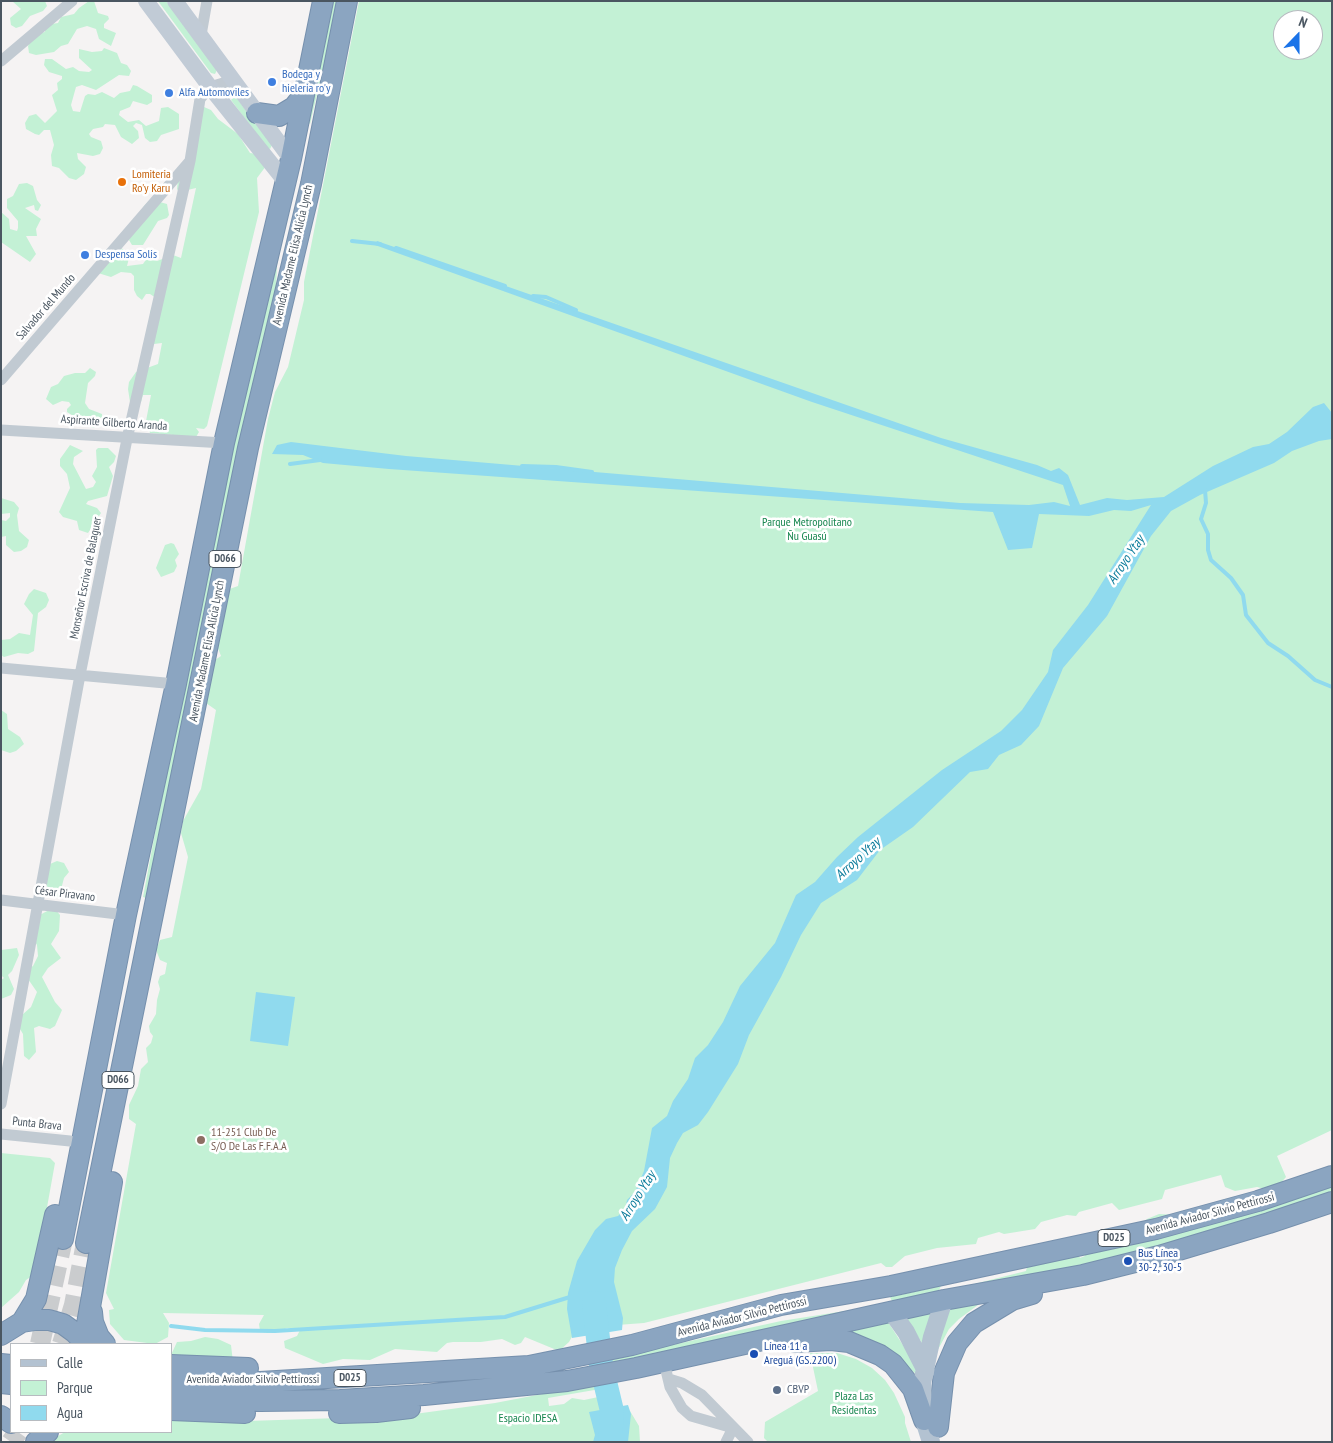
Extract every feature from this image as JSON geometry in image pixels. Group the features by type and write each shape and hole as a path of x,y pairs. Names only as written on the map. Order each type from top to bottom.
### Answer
{"highway":[{"name":"Avenida Madame Elisa Alicia Lynch","path":"63,1239 126,915 176,684 224,444 291,159 322,1"},
{"name":"Avenida Madame Elisa Alicia Lynch","path":"86,1243 150,918 248,448 311,184 347,1"},
{"path":"257,113 279,116 294,107 304,94"},
{"path":"285,290 281,263 302,182 302,176 291,159"},
{"path":"22,1322 36,1299 41,1280 113,936 126,915"},
{"path":"85,1343 156,944 150,918"},
{"name":"Avenida Aviador Silvio Pettirossi","path":"172,1379 290,1381 529,1366 632,1345 781,1305 891,1286 1156,1229 1258,1202 1332,1176"},
{"name":"Avenida Aviador Silvio Pettirossi","path":"172,1396 260,1401 340,1400 567,1381 636,1368 666,1370 755,1341 944,1300 1083,1275 1159,1256 1269,1224 1332,1202"},
{"path":"944,1300 950,1290 960,1282 973,1277 1122,1242 1156,1229"},
{"path":"932,1433 949,1357 957,1343 974,1323 1012,1300 1064,1285 1083,1275"},
{"path":"92,1298 93,1322 99,1337 104,1343"},
{"path":"749,1314 782,1313 863,1300 873,1300 891,1311"},
{"path":"1,1335 22,1322 35,1320 62,1324 85,1343"},
{"path":"755,1341 831,1340 865,1348 893,1364 905,1377 913,1389 932,1433"},
{"path":"172,1365 308,1368 472,1360 499,1361 529,1366"},
{"path":"172,1410 306,1414 376,1412 475,1400 509,1387"},
{"path":"36,1442 47,1433"}],"main road":[{"path":"146,1 210,87 285,181"},
{"path":"175,1 291,159"},
{"path":"932,1433 921,1398 924,1368 944,1300"},
{"path":"891,1311 906,1332 924,1368"}],"street":[{"path":"1,61 72,1"},
{"path":"200,35 207,1"},
{"path":"210,87 233,80"},
{"name":"Monseñor Escriva de Balaguer","path":"1,1104 80,675 127,439 190,161 200,99 210,87"},
{"name":"Salvador del Mundo","path":"1,380 190,161"},
{"name":"Aspirante Gilberto Aranda","path":"1,430 224,444"},
{"path":"1,668 176,684"},
{"name":"César Piravano","path":"1,900 126,915"},
{"name":"Punta Brava","path":"1,1134 70,1141"},
{"path":"666,1370 676,1399 691,1416 732,1428"},
{"path":"666,1370 702,1395 732,1428 748,1442"},
{"path":"726,1442 732,1428"}],"green space":[{"path":"12,1 45,1 47,6 43,11 30,16 22,26 16,28 11,25 10,18 21,9"},
{"path":"89,1 94,1 98,13 108,16 109,19 104,24 104,28 116,33 111,46 99,39 96,29 87,26 77,29 68,44 61,46 54,52 36,55 29,53 28,46 35,34 45,32 45,25 58,23 61,17 74,14"},
{"path":"158,1 166,1 217,70 215,74 211,73"},
{"path":"332,1 339,1 310,124 309,123"},
{"name":"Parque Metropolitano Ñu Guasú","path":"359,1 1332,1 1332,1130 1277,1156 1286,1177 1279,1185 1269,1190 1257,1187 1235,1191 1225,1187 1221,1175 1165,1190 1162,1199 1119,1210 1112,1203 1079,1212 1076,1216 1067,1215 1041,1222 1035,1229 1004,1234 999,1232 978,1238 976,1244 937,1248 905,1256 892,1267 886,1267 881,1263 644,1323 577,1328 569,1342 559,1351 525,1337 521,1343 515,1345 502,1339 481,1342 453,1342 447,1343 437,1352 395,1349 370,1360 343,1359 323,1364 285,1348 284,1341 297,1336 300,1330 287,1328 267,1333 260,1331 259,1324 264,1315 163,1313 169,1323 168,1337 157,1343 124,1340 110,1324 109,1310 114,1309 106,1293 136,1124 129,1119 129,1105 138,1086 141,1069 148,1062 146,1048 151,1043 153,1036 149,1026 156,1014 160,989 158,982 160,976 165,974 167,963 160,960 156,950 160,940 172,937 188,857 181,833 183,821 201,789 210,743 216,710 203,701 209,664 221,656 216,643 224,591 238,586 268,419 275,392 288,367 304,300 304,282"},
{"path":"104,48 117,53 121,63 127,65 131,71 129,76 119,75 96,90 82,85 76,87 71,105 73,111 80,112 85,96 88,94 95,95 102,92 114,98 120,93 130,91 133,85 152,95 152,102 147,105 133,101 130,107 120,111 119,115 128,122 139,120 146,126 159,121 161,108 168,107 179,114 179,129 161,135 157,141 150,142 145,138 142,125 136,123 133,126 138,131 139,138 132,144 121,137 115,125 105,124 103,127 93,129 89,134 91,137 101,141 103,148 100,154 93,156 77,153 78,159 86,167 84,174 76,180 69,178 59,168 52,166 51,155 54,145 50,130 44,130 39,135 35,134 26,129 25,123 29,116 36,114 45,123 57,111 52,95 58,90 57,83 62,79 62,76 49,72 44,65 45,59 52,59 66,69 73,67 79,71 89,72 92,70 79,58 79,49 92,52 102,51"},
{"path":"235,96 272,145 270,149 267,148 231,100"},
{"path":"204,107 211,110 218,119 238,134 250,153 257,154 266,166 257,178 259,212 207,426 204,429 196,428 199,432 196,437 150,433 146,421 151,395 143,395 141,402 130,402 128,389 129,382 136,372 158,364 162,343 154,344 150,312 156,298 146,294 142,300 137,296 134,290 134,276 131,273 121,272 111,277 98,273 121,248 130,254 127,266 143,264 149,255 157,261 173,255 181,258 196,188 179,192 177,189 178,179"},
{"path":"27,183 33,186 37,200 41,205 38,211 35,210 34,205 25,208 41,219 36,229 37,236 26,236 36,254 30,262 1,242 1,212 9,219 10,229 17,231 18,221 7,208 7,199 13,196 19,184"},
{"path":"149,201 167,204 169,215 167,218 158,221 143,245 132,245 129,240 144,206"},
{"path":"289,211 277,265 276,289 226,505 192,680 146,898 143,897 217,503"},
{"path":"90,368 96,372 95,376 88,383 85,403 89,409 102,414 94,428 75,421 75,417 67,412 71,405 69,402 62,401 53,405 46,399 51,387 58,384 64,376 85,373"},
{"path":"70,445 83,451 74,457 73,464 86,489 93,487 96,482 92,476 97,467 96,450 98,448 108,448 116,456 114,462 109,467 113,476 107,496 88,501 86,504 97,508 101,513 88,533 79,530 77,521 63,517 59,512 70,488 67,474 60,466 60,459"},
{"path":"1,498 14,502 19,508 17,515 19,531 29,540 27,547 21,551 14,552 6,545 6,536 1,537 1,520 6,521 10,517 10,513 1,514"},
{"path":"174,544 179,554 175,560 177,566 174,572 161,577 156,568 165,545"},
{"path":"34,589 46,593 49,600 46,607 38,613 34,651 28,654 18,653 4,657 1,655 1,640 10,639 19,633 30,635 33,615 24,604"},
{"path":"1,710 7,714 8,729 20,737 24,744 16,751 10,753 1,750"},
{"path":"57,861 64,863 69,872 64,878 59,897 49,897 42,890 50,864"},
{"path":"51,909 56,910 60,915 59,931 51,944 61,958 48,968 42,977 55,1002 62,1010 55,1026 50,1029 39,1026 34,1028 36,1052 29,1060 24,1056 23,1034 17,1024 22,1015 31,1007 37,992 28,979 28,969 33,966 38,956 37,945 28,931 36,917"},
{"path":"17,948 19,955 12,971 8,975 14,989 11,995 1,999 1,980 4,978 1,975 1,950"},
{"path":"1,1153 50,1158 55,1163 35,1274 26,1280 19,1292 1,1308"},
{"path":"1332,1184 1332,1193 1247,1227 1088,1264 962,1287 1026,1271 1027,1267 1077,1252 1080,1258 1085,1256 1084,1253 1138,1228 1147,1219 1159,1214 1178,1215"},
{"path":"941,1286 937,1294 893,1303 890,1297"},
{"path":"982,1302 949,1329 933,1359 948,1309"},
{"path":"864,1308 664,1355 602,1364 602,1361 781,1321"},
{"path":"935,1311 924,1346 906,1318"},
{"path":"888,1322 919,1370 916,1374 884,1347 866,1338 843,1331"},
{"path":"205,1337 218,1339 231,1345 233,1362 179,1363 172,1356 177,1342"},
{"name":"Plaza Las Residentas","path":"810,1353 837,1353 856,1359 872,1368 885,1380 894,1393 905,1417 911,1442 768,1442 764,1438 765,1422 818,1391"},
{"name":"Espacio IDESA","path":"605,1382 606,1388 548,1398 549,1406 564,1404 572,1398 584,1400 608,1395 610,1405 630,1411 639,1426 640,1442 48,1442 63,1433 172,1433 172,1418 248,1421 400,1416 495,1403"}],"water":[{"path":"377,241 941,438 1037,465 1051,471 1059,468 1068,475 1080,505 1107,498 1127,500 1164,497 1213,466 1253,447 1269,444 1287,432 1313,407 1324,403 1332,413 1332,439 1319,441 1292,451 1274,463 1200,495 1171,511 1151,536 1107,616 1063,668 1039,726 1021,745 999,755 988,769 970,772 913,827 880,850 857,880 821,903 801,935 781,977 749,1035 738,1064 698,1125 683,1133 677,1143 670,1158 667,1187 655,1209 632,1231 622,1250 615,1268 614,1282 623,1318 622,1330 572,1338 567,1309 568,1293 577,1261 595,1230 606,1219 618,1216 625,1209 627,1200 635,1192 644,1171 652,1128 667,1116 673,1101 688,1079 695,1058 708,1045 723,1022 740,986 775,943 796,895 815,882 858,837 942,770 1001,731 1022,710 1048,672 1053,650 1088,605 1151,505 1131,511 1114,510 1089,516 1039,514 1032,548 1008,550 993,512 389,469 323,463 303,455 272,454 277,445 291,442 406,456 960,503 1029,505 1054,502 1070,506 1063,485 812,402 375,245"},
{"path":"256,992 295,997 288,1046 250,1041"},
{"path":"628,1405 631,1414 628,1442 593,1442 595,1435 589,1412"}],"waterway":[{"path":"352,241 380,244"},
{"path":"396,248 505,286"},
{"path":"533,296 546,297 576,310"},
{"path":"290,464 320,460"},
{"path":"522,466 556,467 592,472"},
{"path":"1205,490 1206,503 1201,519 1208,534 1208,550 1211,560 1231,578 1243,595 1246,615 1268,643 1288,656 1315,680 1332,687"},
{"path":"171,1326 205,1330 275,1331 505,1317 570,1297"},
{"name":"Arroyo Ytay","path":"594,1303 601,1365 612,1411 610,1442"}],"tunnel":[{"path":"40,1343 63,1239"},
{"path":"62,1343 74,1305 86,1243"},
{"path":"11,1442 17,1433"}],"place":[{"name":"Bodega y hieleria ro'y","path":"272,82"},
{"name":"Alfa Automoviles","path":"169,93"},
{"name":"Lomiteria Ro'y Karu","path":"122,182"},
{"name":"Despensa Solis","path":"85,255"},
{"name":"11-251 Club De S/O De Las F.F.A.A","path":"201,1140"},
{"name":"Bus Línea 30-2, 30-5","path":"1128,1261"},
{"name":"Línea 11 a Areguá (GS.2200)","path":"754,1354"},
{"name":"CBVP","path":"777,1390"}]}
